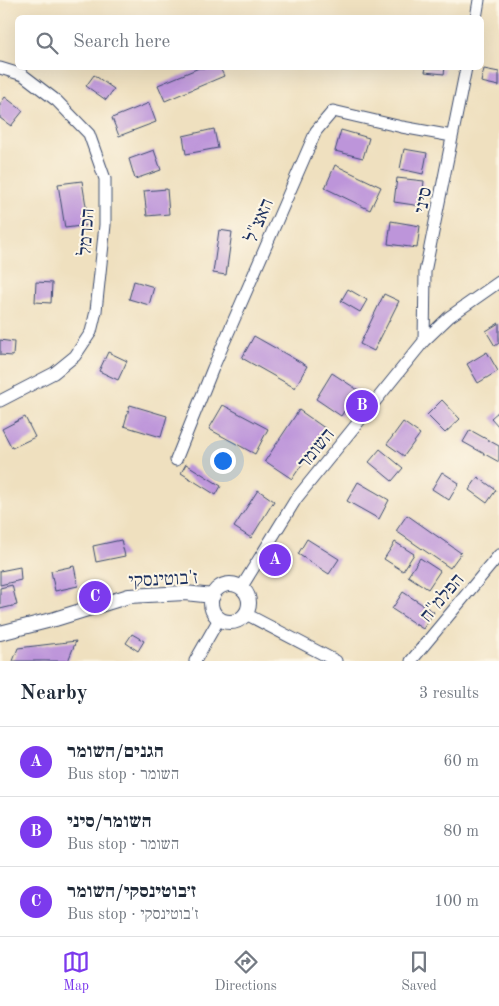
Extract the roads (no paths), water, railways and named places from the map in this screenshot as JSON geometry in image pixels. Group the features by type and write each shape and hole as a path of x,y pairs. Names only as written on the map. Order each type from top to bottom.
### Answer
{"street":[{"path":"477,15 480,0"},
{"name":"הכרמל","path":"0,68 23,75 57,101 90,134 105,179 105,225 96,311 90,332 75,356 54,373 15,395 0,401"},
{"name":"סיני","path":"424,341 425,272 466,70"},
{"name":"האצ\"ל","path":"176,460 213,368 316,131 333,111 452,136"},
{"name":"השומר","path":"241,588 296,499 424,341 449,317 499,282"},
{"name":"הפלמ\"ח","path":"411,661 499,555"},
{"path":"233,584 241,588 248,596 249,608 246,614 237,621 224,622 219,619 214,614 211,602 216,591 221,587 233,584"},
{"name":"ז'בוטינסקי","path":"0,633 55,619 130,596 185,593 213,596"},
{"path":"246,614 336,661"},
{"path":"195,661 219,619"}],"place":[{"name":"השומר/סיני","path":"362,406"},
{"name":"הגנים/השומר","path":"275,560"},
{"name":"ז׳בוטינסקי/השומר","path":"95,597"}]}
